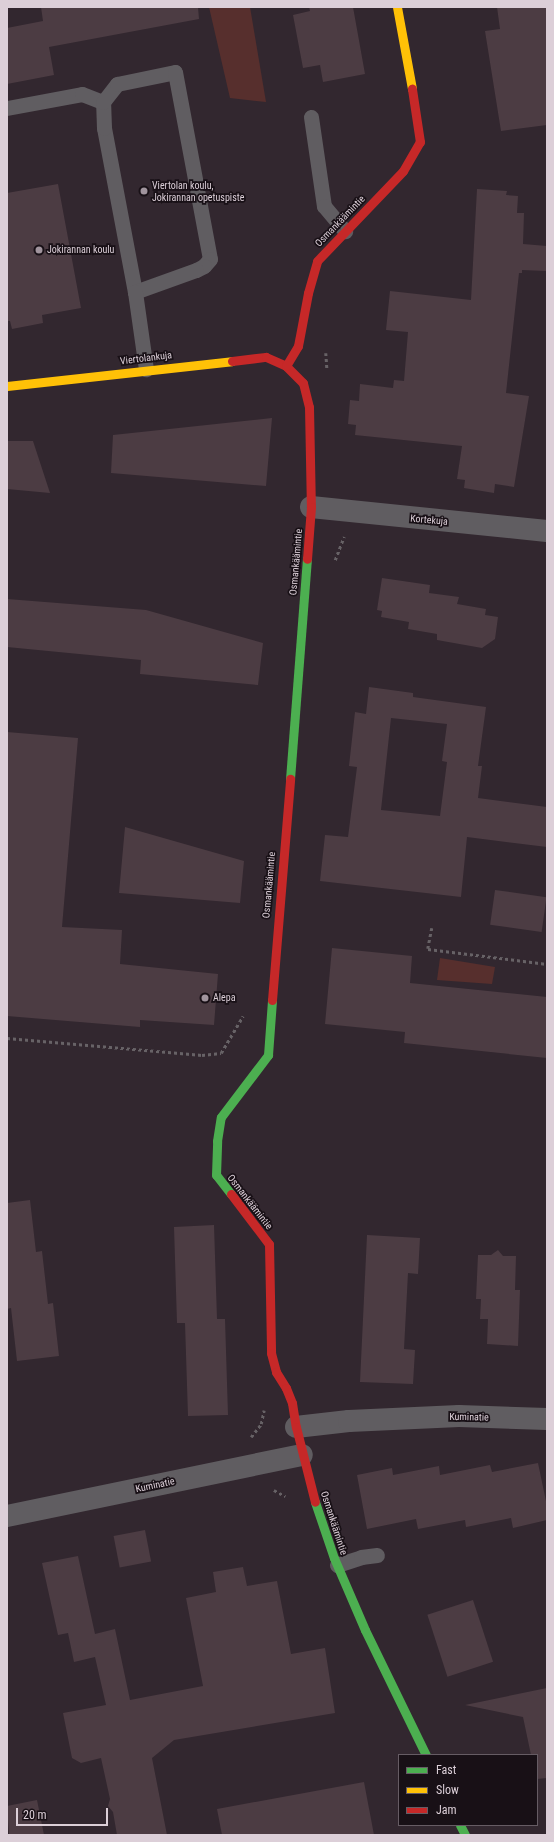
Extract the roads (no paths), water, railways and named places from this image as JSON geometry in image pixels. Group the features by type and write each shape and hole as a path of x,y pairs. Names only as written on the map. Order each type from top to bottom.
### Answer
{"street":[{"name":"Osmankäämintie","path":"397,7 416,107 420,142 403,171 317,261 308,293 298,346 286,366 303,383 309,407 311,507 268,1055 221,1117 216,1176 269,1244 271,1353 276,1372 286,1388 292,1403 302,1455 313,1495 337,1565 364,1630 426,1754"},
{"name":"Viertolankuja","path":"7,386 258,357 266,357 286,366"},
{"name":"Kortekuja","path":"311,507 343,512 547,531"},
{"name":"Kuminatie","path":"296,1427 349,1421 459,1416 547,1419"},
{"name":"Kuminatie","path":"7,1516 302,1455"},
{"path":"460,1826 465,1835"}],"lane":[{"path":"135,292 196,270 204,266 210,259 176,72 117,84 103,102 104,128 135,292 146,369"},
{"path":"7,108 82,94 103,102"},
{"path":"311,117 324,206 345,231"},
{"path":"337,1565 361,1557 377,1555"}],"place":[{"name":"Viertolan koulu, Jokirannan opetuspiste","path":"144,191"},
{"name":"Jokirannan koulu","path":"39,250"},
{"name":"Alepa","path":"205,998"}]}
